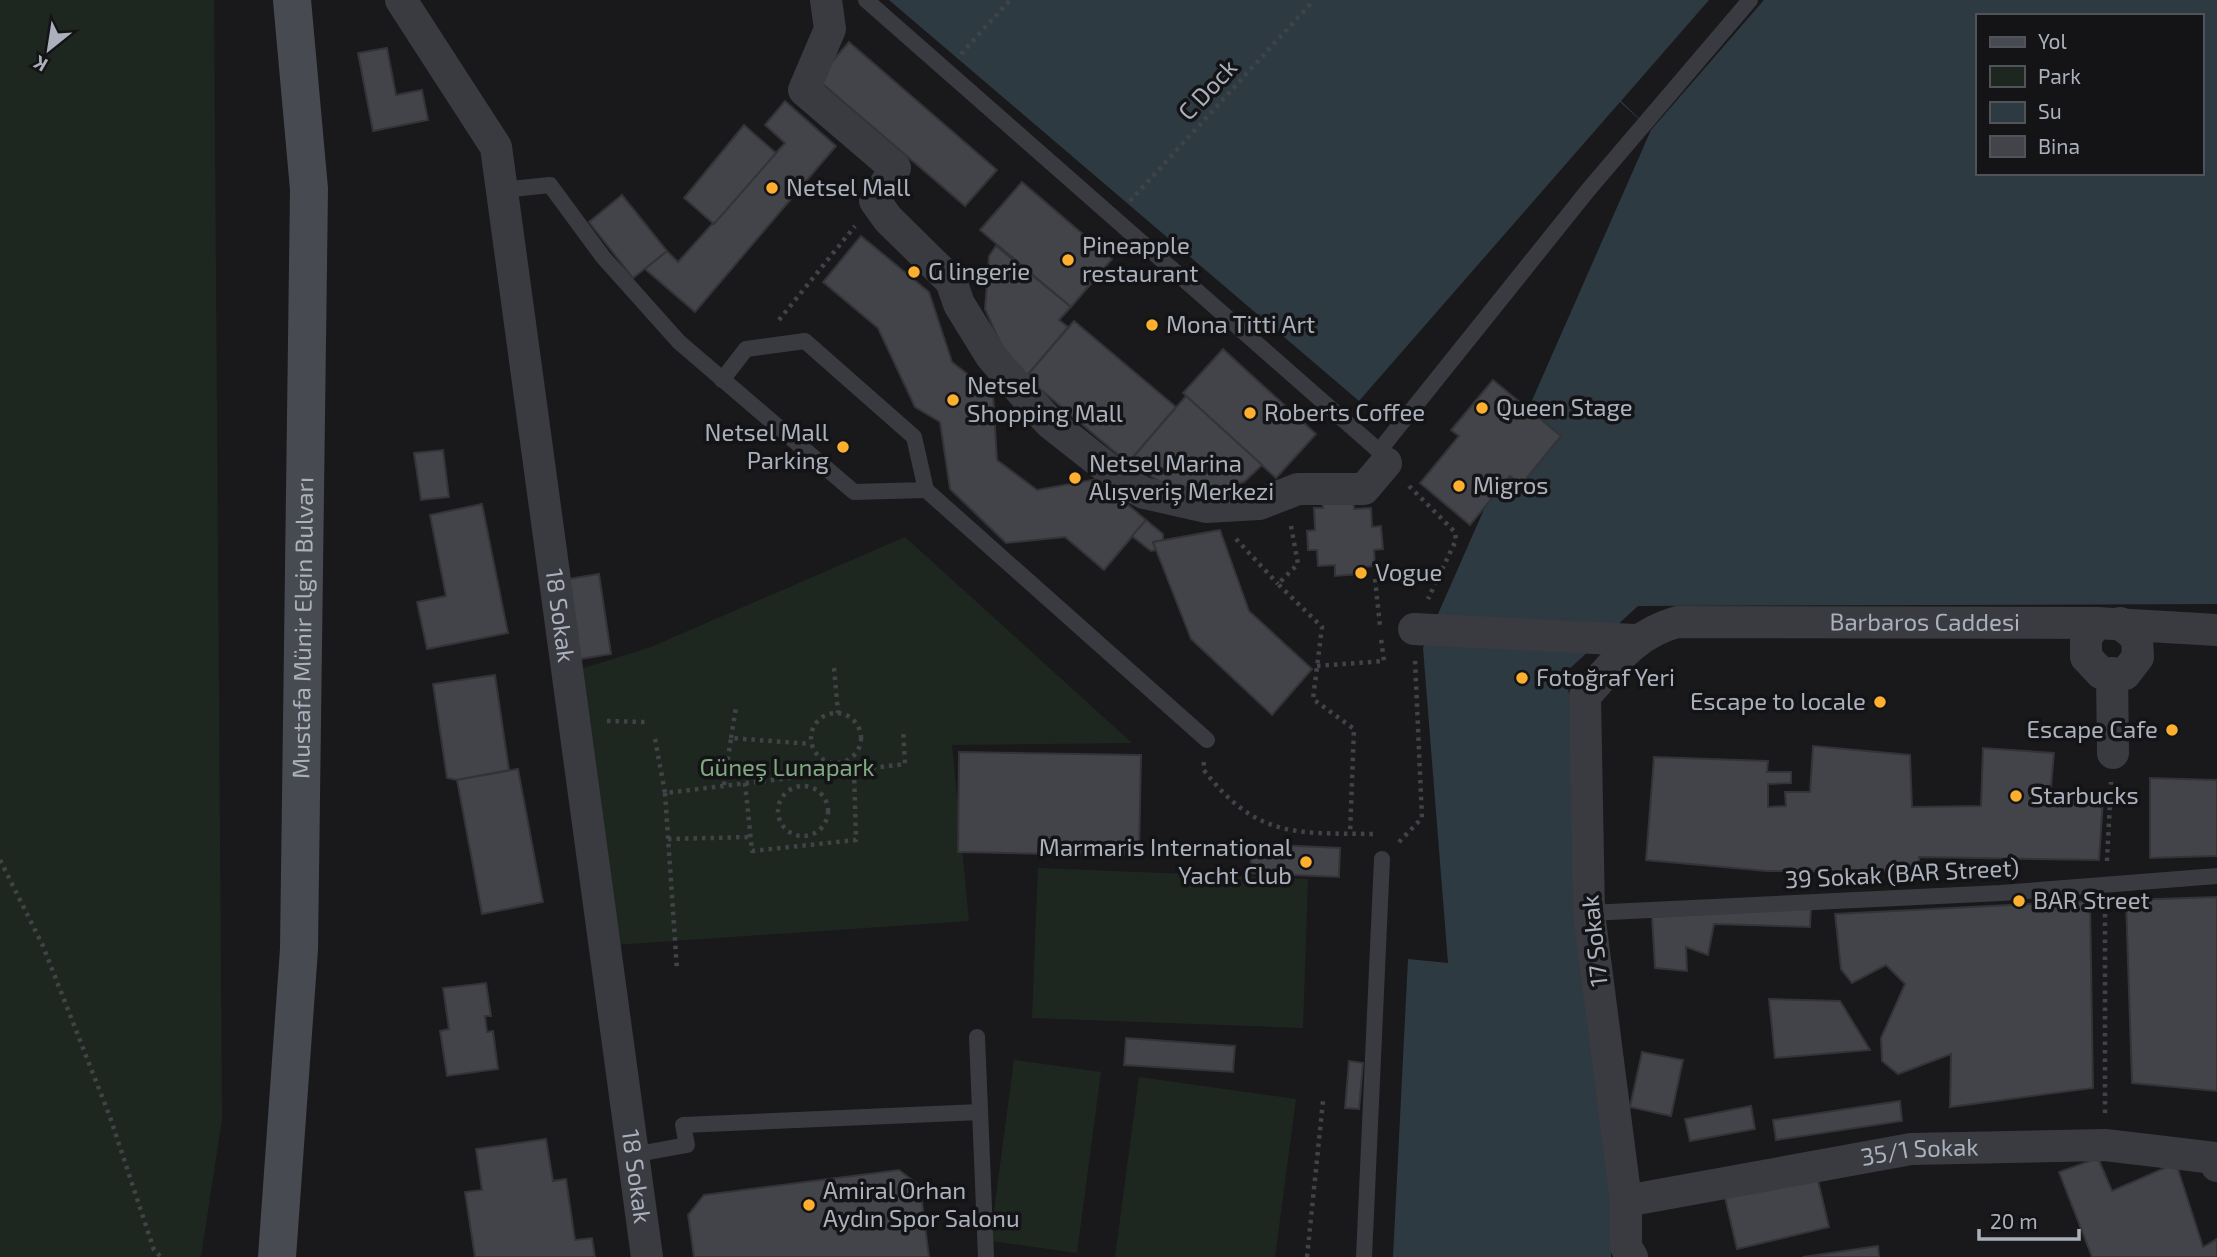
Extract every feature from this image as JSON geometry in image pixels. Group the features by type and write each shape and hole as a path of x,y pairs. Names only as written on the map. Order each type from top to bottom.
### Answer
{"street":[{"name":"Mustafa Münir Elgin Bulvarı","path":"277,1257 299,948 309,189 292,0"},
{"name":"18 Sokak","path":"401,0 496,147 647,1257"},
{"path":"826,0 830,29 804,90 895,168 875,201 888,219 951,281 959,304 991,356 1050,423 1093,459 1144,493 1206,507 1259,505 1298,489 1364,489 1394,470"},
{"name":"Barbaros Caddesi","path":"1635,640 1655,629 1677,622 2108,623 2217,630"},
{"path":"2108,623 2137,638 2138,657 2124,674 2112,673 2101,673 2086,657 2086,637 2108,623"},
{"path":"1413,629 1635,640"},
{"name":"17 Sokak","path":"1632,1257 1626,1247 1626,1201 1590,913 1585,696 1635,640"},
{"path":"2112,673 2113,753"},
{"name":"35/1 Sokak","path":"1626,1201 1911,1149 2105,1145 2216,1162"}],"lane":[{"path":"866,0 1379,451 1589,189 1751,0"},
{"path":"502,190 550,185 620,276 679,342 854,492 926,490"},
{"path":"722,380 746,349 805,341 914,437 926,490 1207,740"},
{"path":"1364,1257 1382,859"},
{"name":"39 Sokak (BAR Street)","path":"1590,913 2105,885 2217,876"},
{"path":"977,1037 986,1257"},
{"path":"632,1155 687,1145 683,1125 980,1112"}],"path":[{"path":"958,58 1010,0"},
{"name":"C Dock","path":"1128,203 1314,0"},
{"path":"756,348 875,201"},
{"path":"1382,859 1422,818 1413,629 1455,540 1455,532 1394,470"},
{"path":"1278,584 1298,564 1285,493"},
{"path":"1225,506 1224,525 1322,627 1313,699 1354,729 1350,834"},
{"path":"1317,666 1384,661 1374,579"},
{"path":"834,668 838,713"},
{"path":"724,786 736,707"},
{"path":"838,713 853,721 861,736 860,745 850,759 834,763 819,757 811,744 812,729 817,722 838,713"},
{"path":"665,793 905,764 903,729"},
{"path":"731,738 811,744"},
{"path":"654,739 665,793 677,970"},
{"path":"1207,740 1203,769 1223,796 1275,828 1294,833 1378,835"},
{"path":"2105,1145 2105,885 2113,753"},
{"path":"834,763 835,772"},
{"path":"745,783 752,851 806,846 856,840 854,770"},
{"path":"795,777 798,787"},
{"path":"798,787 814,789 826,801 828,809 824,825 806,836 787,830 779,817 780,801 790,790 798,787"},
{"path":"1392,835 1406,835"},
{"path":"806,836 806,846"},
{"path":"668,839 751,837"},
{"path":"0,860 43,946 110,1117 154,1250 161,1257"},
{"path":"1307,1257 1323,1101"}],"green space":[{"path":"0,0 214,0 222,1119 201,1257 0,1257"},
{"name":"Güneş Lunapark","path":"905,537 1132,743 952,745 969,921 613,945 578,670 651,647"},
{"path":"1038,868 1308,879 1303,1028 1032,1018"},
{"path":"1014,1060 1101,1072 1077,1253 990,1241"},
{"path":"1139,1077 1296,1099 1275,1257 1115,1257"}],"water":[{"path":"889,0 2217,0 2217,604 1638,606 1567,671 1590,958 1608,961 1611,1257 1393,1257 1408,959 1448,963 1423,648 1651,130 1620,102 1359,401"}],"pier":[{"path":"1709,0 1764,0 1651,130 1621,101"}],"building":[{"path":"849,42 997,170 965,206 817,79"},
{"path":"387,48 396,95 422,90 428,120 373,131 358,53"},
{"name":"Netsel Mall","path":"785,101 836,146 695,312 645,269 667,251 678,262 785,143 765,125"},
{"path":"744,125 776,153 714,224 684,198"},
{"path":"1022,182 1112,259 1071,307 980,230"},
{"path":"622,195 667,251 633,278 589,222"},
{"name":"Netsel Shopping Mall","path":"861,236 929,292 952,362 993,394 997,460 1037,490 1097,479 1146,520 1104,570 1065,537 1006,543 950,489 940,422 915,407 878,328 823,282"},
{"path":"996,246 1071,307 1059,320 1068,327 1026,377 1008,360 985,309 989,256"},
{"path":"1074,321 1176,407 1128,463 1026,377"},
{"path":"1223,349 1316,434 1276,478 1183,393"},
{"path":"1493,380 1561,436 1521,485 1510,476 1470,525 1420,483 1459,436 1451,430"},
{"path":"1186,396 1262,465 1244,482 1212,491 1168,486 1128,463"},
{"path":"443,450 449,497 421,500 414,453"},
{"path":"1353,499 1354,509 1371,508 1372,527 1381,526 1383,549 1374,550 1375,566 1361,567 1361,574 1335,576 1335,565 1318,566 1317,550 1308,550 1307,531 1315,530 1314,508 1323,508 1322,501"},
{"path":"482,504 508,633 427,649 417,602 446,596 430,515"},
{"path":"1146,520 1163,534 1163,540 1153,542 1156,550 1151,551 1132,536"},
{"path":"1220,530 1249,611 1312,669 1272,715 1191,639 1153,542"},
{"path":"599,574 611,654 580,659 568,579"},
{"path":"495,675 509,770 457,780 447,778 433,684"},
{"path":"1813,746 1910,755 1912,807 1981,806 1983,748 2054,753 2050,799 2103,800 2099,860 1919,857 1919,872 1767,871 1646,860 1654,757 1768,761 1767,772 1791,772 1791,783 1768,784 1768,807 1786,806 1785,792 1810,792"},
{"path":"959,752 1141,755 1139,856 958,852"},
{"path":"518,769 543,902 482,914 457,780"},
{"path":"2150,778 2217,780 2217,856 2150,858"},
{"path":"1252,844 1340,848 1339,877 1250,873"},
{"path":"2217,897 2217,1091 2132,1083 2126,900"},
{"path":"2090,901 2093,1088 1950,1107 1951,1054 1898,1074 1882,1061 1881,1038 1905,984 1886,965 1852,983 1841,969 1835,914"},
{"path":"1811,908 1810,927 1714,924 1708,955 1686,947 1687,971 1655,968 1652,917"},
{"path":"486,983 491,1016 485,1016 487,1032 493,1031 498,1069 447,1076 440,1031 449,1029 443,988"},
{"path":"1769,999 1840,1001 1870,1050 1775,1058"},
{"path":"1126,1038 1235,1046 1233,1072 1124,1065"},
{"path":"1642,1052 1683,1060 1671,1116 1630,1107"},
{"path":"1349,1061 1363,1063 1359,1109 1345,1108"},
{"path":"1900,1101 1902,1121 1776,1140 1773,1120"},
{"path":"1751,1106 1755,1129 1690,1141 1685,1119"},
{"path":"546,1139 553,1181 566,1179 575,1240 592,1238 595,1257 475,1257 465,1192 482,1190 476,1149"},
{"path":"2098,1158 2112,1191 2176,1163 2203,1247 2217,1239 2217,1257 2092,1257 2059,1172"},
{"name":"Amiral Orhan Aydın Spor Salonu","path":"899,1170 920,1186 929,1257 694,1257 688,1215 704,1195"},
{"path":"1816,1172 1829,1227 1737,1249 1724,1193"},
{"path":"1878,1246 1879,1257 1803,1257"}],"place":[{"name":"Netsel Mall","path":"772,188"},
{"name":"Pineapple restaurant","path":"1068,260"},
{"name":"G lingerie","path":"914,272"},
{"name":"Mona Titti Art","path":"1152,325"},
{"name":"Netsel Shopping Mall","path":"953,400"},
{"name":"Queen Stage","path":"1482,408"},
{"name":"Roberts Coffee","path":"1250,413"},
{"name":"Netsel Mall Parking","path":"843,447"},
{"name":"Netsel Marina Alışveriş Merkezi","path":"1075,478"},
{"name":"Migros","path":"1459,486"},
{"name":"Vogue","path":"1361,573"},
{"name":"Fotoğraf Yeri","path":"1522,678"},
{"name":"Escape to locale","path":"1880,702"},
{"name":"Escape Cafe","path":"2172,730"},
{"name":"Starbucks","path":"2016,796"},
{"name":"Marmaris International Yacht Club","path":"1306,862"},
{"name":"BAR Street","path":"2019,901"},
{"name":"Amiral Orhan Aydın Spor Salonu","path":"809,1205"}]}
